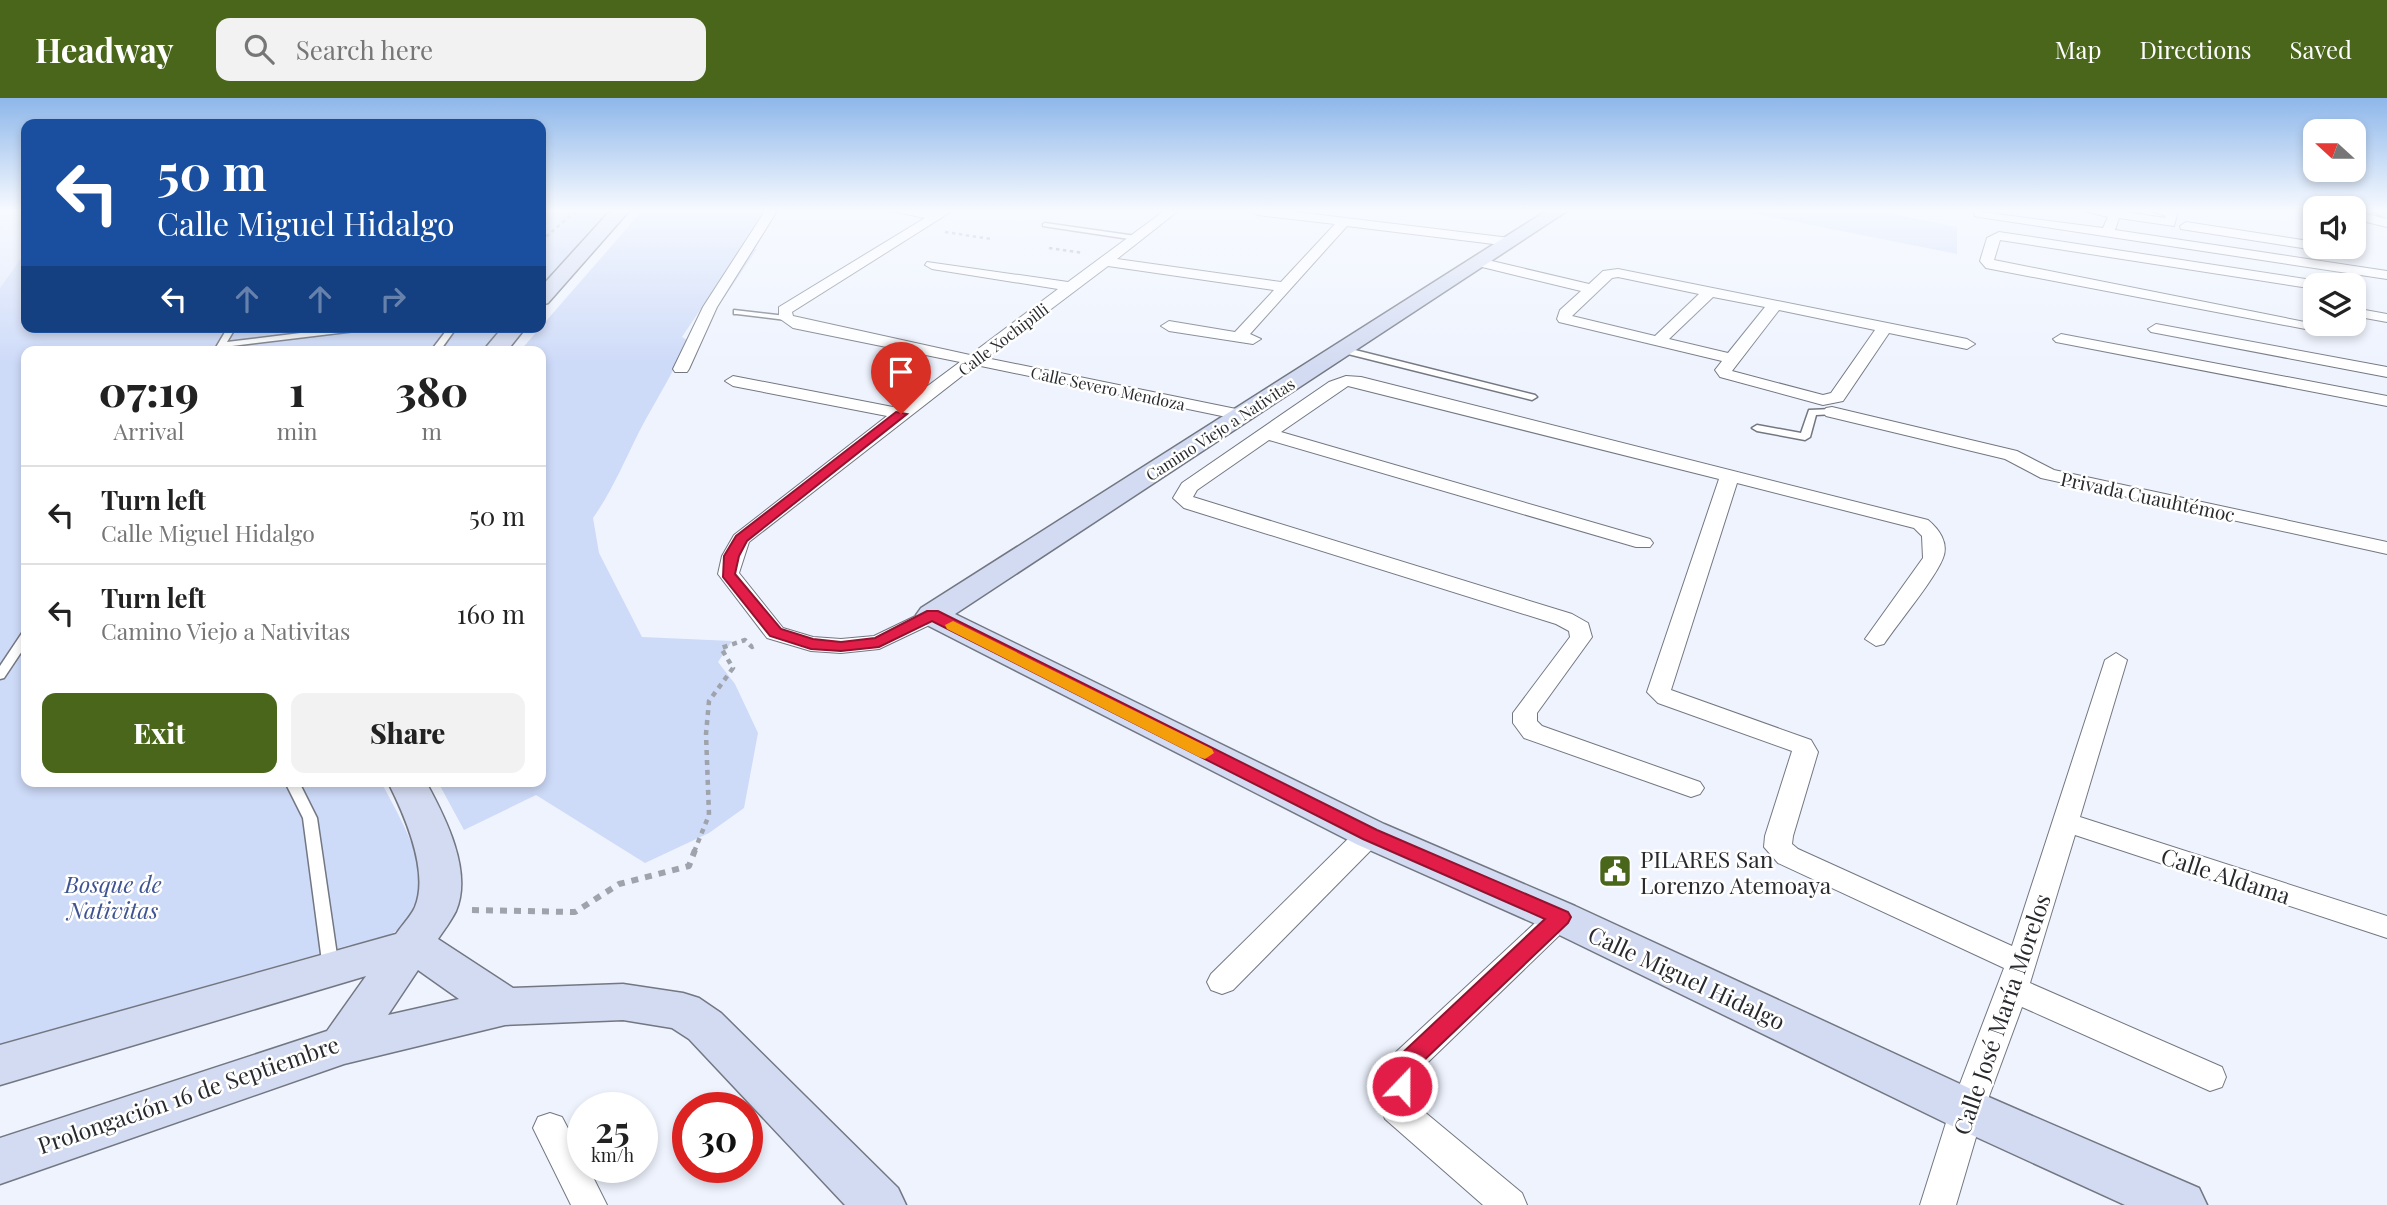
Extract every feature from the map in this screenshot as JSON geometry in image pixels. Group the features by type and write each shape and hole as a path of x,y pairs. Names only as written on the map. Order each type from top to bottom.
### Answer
{"street":[{"path":"546,293 574,263"},
{"path":"681,369 710,307 738,263"},
{"path":"785,314 864,263"},
{"name":"Calle Xochipilli","path":"775,633 728,574 732,556 741,539 901,414 1103,263"},
{"path":"1116,263 1284,288"},
{"path":"1169,326 1247,338 1284,288 1307,263"},
{"name":"Camino Viejo a Nativitas","path":"775,633 811,644 841,646 879,642 932,615 1478,263"},
{"path":"1482,263 1593,289"},
{"path":"1989,263 2303,324"},
{"path":"2174,263 2303,282"},
{"path":"2313,263 2387,275"},
{"path":"2368,263 2369,272"},
{"path":"932,265 1071,287"},
{"path":"1733,359 1564,319 1565,313 1608,274 1618,273 1967,344"},
{"path":"1658,342 1710,290"},
{"path":"1775,304 1723,370 1726,374 1822,400 1837,397 1885,327"},
{"name":"Calle Severo Mendoza","path":"785,314 793,323 1241,415"},
{"path":"2366,314 2387,318"},
{"path":"2156,329 2387,372"},
{"path":"2062,339 2387,401"},
{"path":"733,381 901,414"},
{"path":"1691,788 1533,732 1525,723 1525,713 1581,637 1580,628 1564,619 1191,504 1183,498 1189,487 1335,386 1346,382 1361,382 1729,478 1921,524 1933,533 1936,543 1933,558 1877,639"},
{"name":"Privada Cuauhtémoc","path":"1832,412 2011,454 2048,474 2387,548"},
{"path":"1266,433 1643,543"},
{"path":"1729,478 1659,692 1666,698 1802,746 1805,752 1779,836 1779,848 1788,856 2210,1077"},
{"name":"Calle Miguel Hidalgo","path":"932,615 1370,834 1560,917 1967,1110 2181,1205"},
{"name":"Calle José María Morelos","path":"1938,1205 1967,1110 2017,976 2116,660"},
{"path":"410,787 421,809 440,868 425,927"},
{"name":"Calle Aldama","path":"2065,822 2387,928"},
{"path":"1222,982 1370,834"},
{"path":"1509,1205 1397,1109 1407,1062 1560,917"},
{"path":"0,1065 331,969 425,927"},
{"path":"425,927 505,1007"},
{"name":"Prolongación 16 de Septiembre","path":"0,1161 343,1045 425,927"},
{"path":"343,1045 505,1007 623,1002 683,1011 705,1026 872,1201"},
{"path":"550,1128 589,1205"}],"lane":[{"path":"737,312 785,314"},
{"path":"234,346 328,333"},
{"path":"1343,350 1532,397"},
{"path":"1757,428 1805,437 1812,412 1832,412"},
{"path":"0,675 21,644"},
{"path":"294,787 310,818 331,969"}],"path":[{"path":"425,927 575,912 618,884 689,866 709,815 706,734 709,701 720,682 733,668 721,648 745,640 752,648 775,633"}],"shaded area":[{"path":"0,263 18,263 0,288"}],"green space":[{"name":"Bosque de Nativitas","path":"18,263 21,263 21,333 507,333 495,346 21,346 21,787 384,787 410,839 423,885 421,904 414,915 390,935 375,941 359,946 350,945 0,1045 0,288"},
{"path":"546,263 570,263 546,289"},
{"path":"597,263 748,263 722,301 706,301 682,337 687,340 676,364 593,518 599,553 642,637 732,641 718,662 735,684 758,733 744,808 709,833 645,863 536,795 464,830 441,787 546,787 546,346 524,346 536,333 546,333 546,321"}],"slow traffic":[{"path":"953,625 1205,753"}],"place":[{"name":"PILARES San Lorenzo Atemoaya","path":"1615,871"}],"route":[{"path":"901,414 741,539 732,556 728,574 775,633 811,644 841,646 879,642 932,615 1370,834 1560,917 1407,1062 1402,1086"}]}
